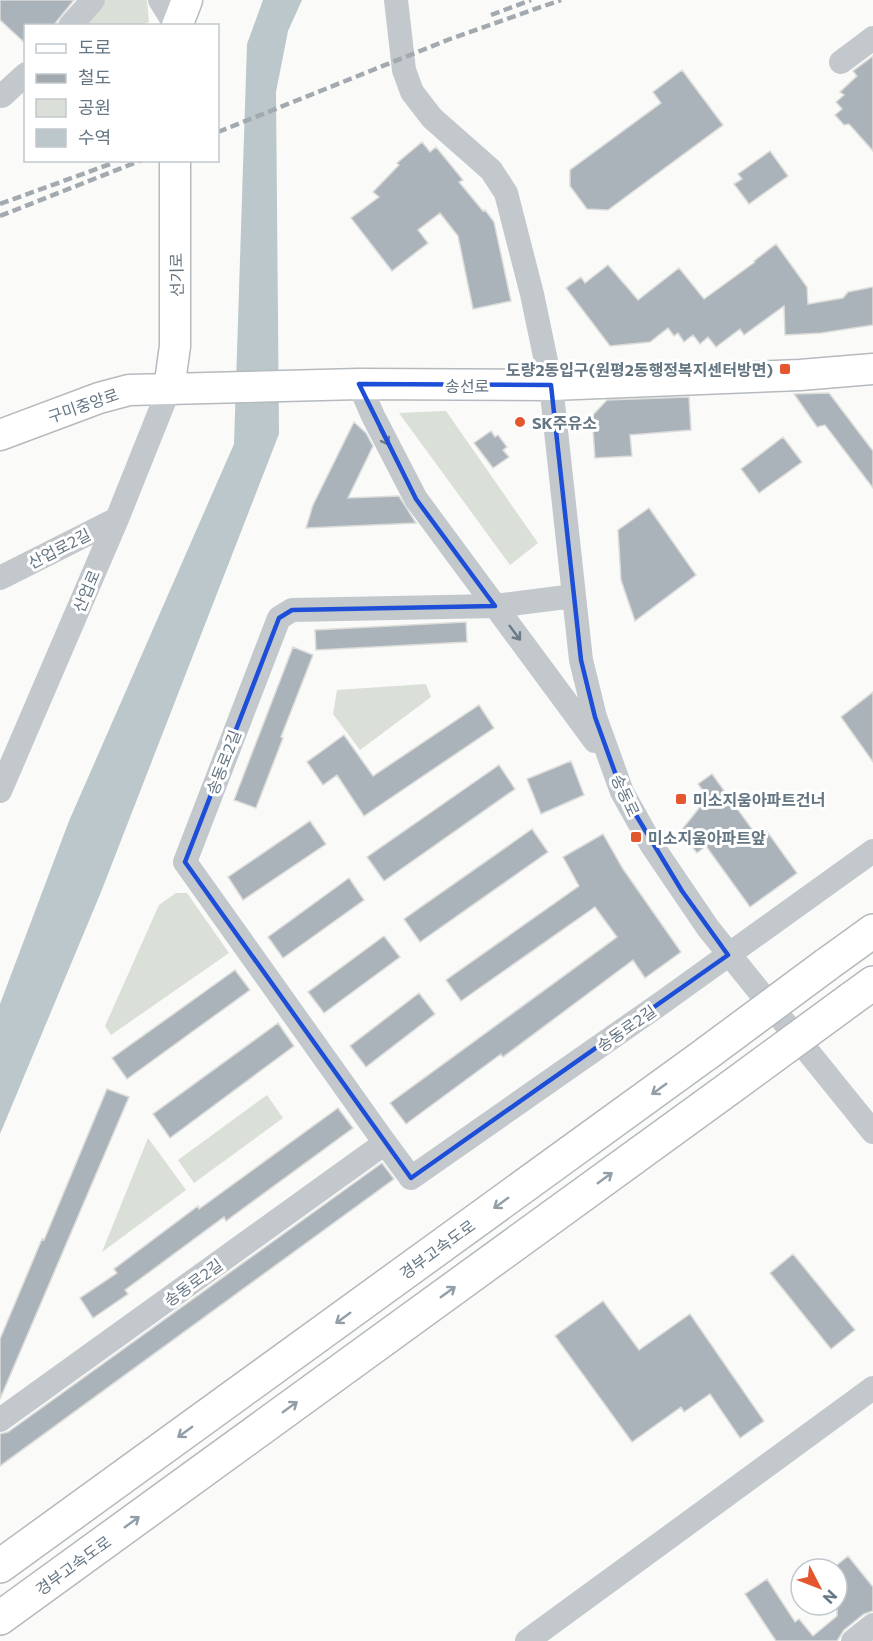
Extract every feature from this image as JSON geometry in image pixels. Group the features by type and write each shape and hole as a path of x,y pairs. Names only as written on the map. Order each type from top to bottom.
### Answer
{"highway":[{"name":"경부고속도로","path":"0,1566 873,931"},
{"name":"경부고속도로","path":"0,1618 862,991"}],"main road":[{"path":"177,24 187,0"},
{"name":"선기로","path":"169,389 176,346 175,162"},
{"name":"송선로","path":"169,389 359,384 552,385 800,375 873,369"},
{"name":"구미중앙로","path":"0,435 122,391 169,389"}],"street":[{"path":"72,24 93,0"},
{"path":"160,0 175,24"},
{"name":"송동로","path":"396,0 404,70 412,92 432,118 491,170 506,193 552,385 581,660 595,717 622,792 651,844 728,955 873,1131"},
{"path":"841,62 873,38"},
{"path":"1,97 24,76"},
{"path":"1,97 24,87"},
{"path":"359,384 416,499 611,763"},
{"name":"산업로","path":"0,792 117,519 169,389"},
{"name":"산업로2길","path":"0,578 117,519"},
{"name":"송동로2길","path":"574,596 495,606 292,610 279,618 185,862 411,1178 728,955"},
{"path":"728,955 873,851"},
{"name":"송동로2길","path":"0,1420 385,1143"},
{"path":"527,1641 873,1388"},
{"path":"853,1641 873,1625"}],"highlighted area":[{"path":"359,384 551,385 581,660 595,717 622,792 682,891 728,955 411,1178 185,862 279,618 292,610 495,606 416,499"}],"green space":[{"path":"101,0 147,0 149,22 144,24 79,24"},
{"path":"446,411 538,543 510,565 399,413"},
{"path":"426,684 431,697 360,750 333,714 337,690"},
{"path":"176,893 187,893 229,953 111,1035 105,1026 159,905"},
{"path":"267,1095 283,1118 194,1183 178,1160"},
{"path":"148,1138 186,1190 102,1252"}],"water":[{"path":"263,0 302,0 288,31 276,92 279,434 101,892 0,1134 0,1004 69,821 234,444 247,44"}],"building":[{"path":"0,0 74,0 55,24 24,24 24,42 0,20"},
{"path":"873,56 873,151 849,124 844,125 835,115 842,109 836,102 844,95 840,92 857,76 853,71"},
{"path":"682,70 723,125 608,210 587,209 570,186 570,170 661,103 653,92"},
{"path":"422,142 430,152 436,147 463,180 459,182 494,222 511,301 473,309 458,236 440,213 418,230 428,243 392,271 351,218 379,197 373,192 399,165 397,163"},
{"path":"770,151 788,176 749,204 734,184 742,179 738,174"},
{"path":"776,244 807,287 808,304 843,298 848,292 873,287 873,325 821,333 785,335 784,306 744,335 740,329 716,347 708,337 700,344 693,335 684,342 678,333 674,336 668,328 650,342 610,346 566,288 581,277 585,283 608,265 638,300 679,268 704,299"},
{"path":"829,393 873,451 873,488 825,425 817,427 794,394"},
{"path":"689,397 691,430 630,435 632,456 595,458 592,416 607,400"},
{"path":"354,422 366,433 373,446 348,498 399,496 416,523 306,528 313,505"},
{"path":"491,431 495,437 498,435 507,447 503,450 509,457 493,468 474,443"},
{"path":"783,437 802,462 759,493 741,469"},
{"path":"649,508 696,575 635,621 621,580 618,530"},
{"path":"466,622 467,642 316,650 315,630"},
{"path":"293,647 313,655 256,808 234,800"},
{"path":"873,692 873,762 841,717"},
{"path":"479,705 494,728 364,816 337,775 323,785 307,762 344,735 373,776"},
{"path":"571,761 584,795 541,814 527,779"},
{"path":"499,765 515,789 384,881 367,857"},
{"path":"712,774 757,836 766,830 797,873 750,907 706,846 697,853 680,832 708,797 698,784"},
{"path":"310,821 326,844 243,900 228,877"},
{"path":"532,829 548,852 420,942 404,919"},
{"path":"603,834 623,869 681,952 645,978 633,960 503,1057 501,1054 406,1124 390,1103 617,937 595,907 461,1001 446,980 579,886 563,857"},
{"path":"349,878 364,900 283,958 268,937"},
{"path":"384,936 400,957 324,1013 308,992"},
{"path":"235,970 250,990 127,1079 112,1058"},
{"path":"419,993 435,1014 366,1067 350,1046"},
{"path":"278,1023 294,1046 170,1138 153,1114"},
{"path":"107,1089 129,1097 0,1399 0,1339"},
{"path":"338,1108 353,1128 226,1221 224,1217 125,1290 128,1294 93,1318 80,1298 117,1273 114,1269 198,1206 199,1209"},
{"path":"382,1163 394,1179 0,1466 0,1434 8,1432"},
{"path":"793,1254 855,1330 831,1349 770,1273"},
{"path":"603,1301 639,1350 690,1314 764,1421 740,1438 710,1394 684,1412 681,1407 632,1442 555,1336"},
{"path":"849,1557 873,1587 873,1611 864,1614 844,1630 837,1641 776,1641 745,1594 767,1579 789,1613 789,1617 795,1622 799,1619 813,1636 836,1617 849,1617"}],"railway":[{"path":"491,15 531,0"},
{"path":"219,132 450,39 561,0"},
{"path":"0,216 137,162"},
{"path":"0,204 113,163"}],"place":[{"name":"도량2동입구(원평2동행정복지센터방면)","path":"785,369"},
{"name":"SK주유소","path":"520,422"},
{"name":"미소지움아파트건너","path":"681,799"},
{"name":"미소지움아파트앞","path":"636,837"}]}
